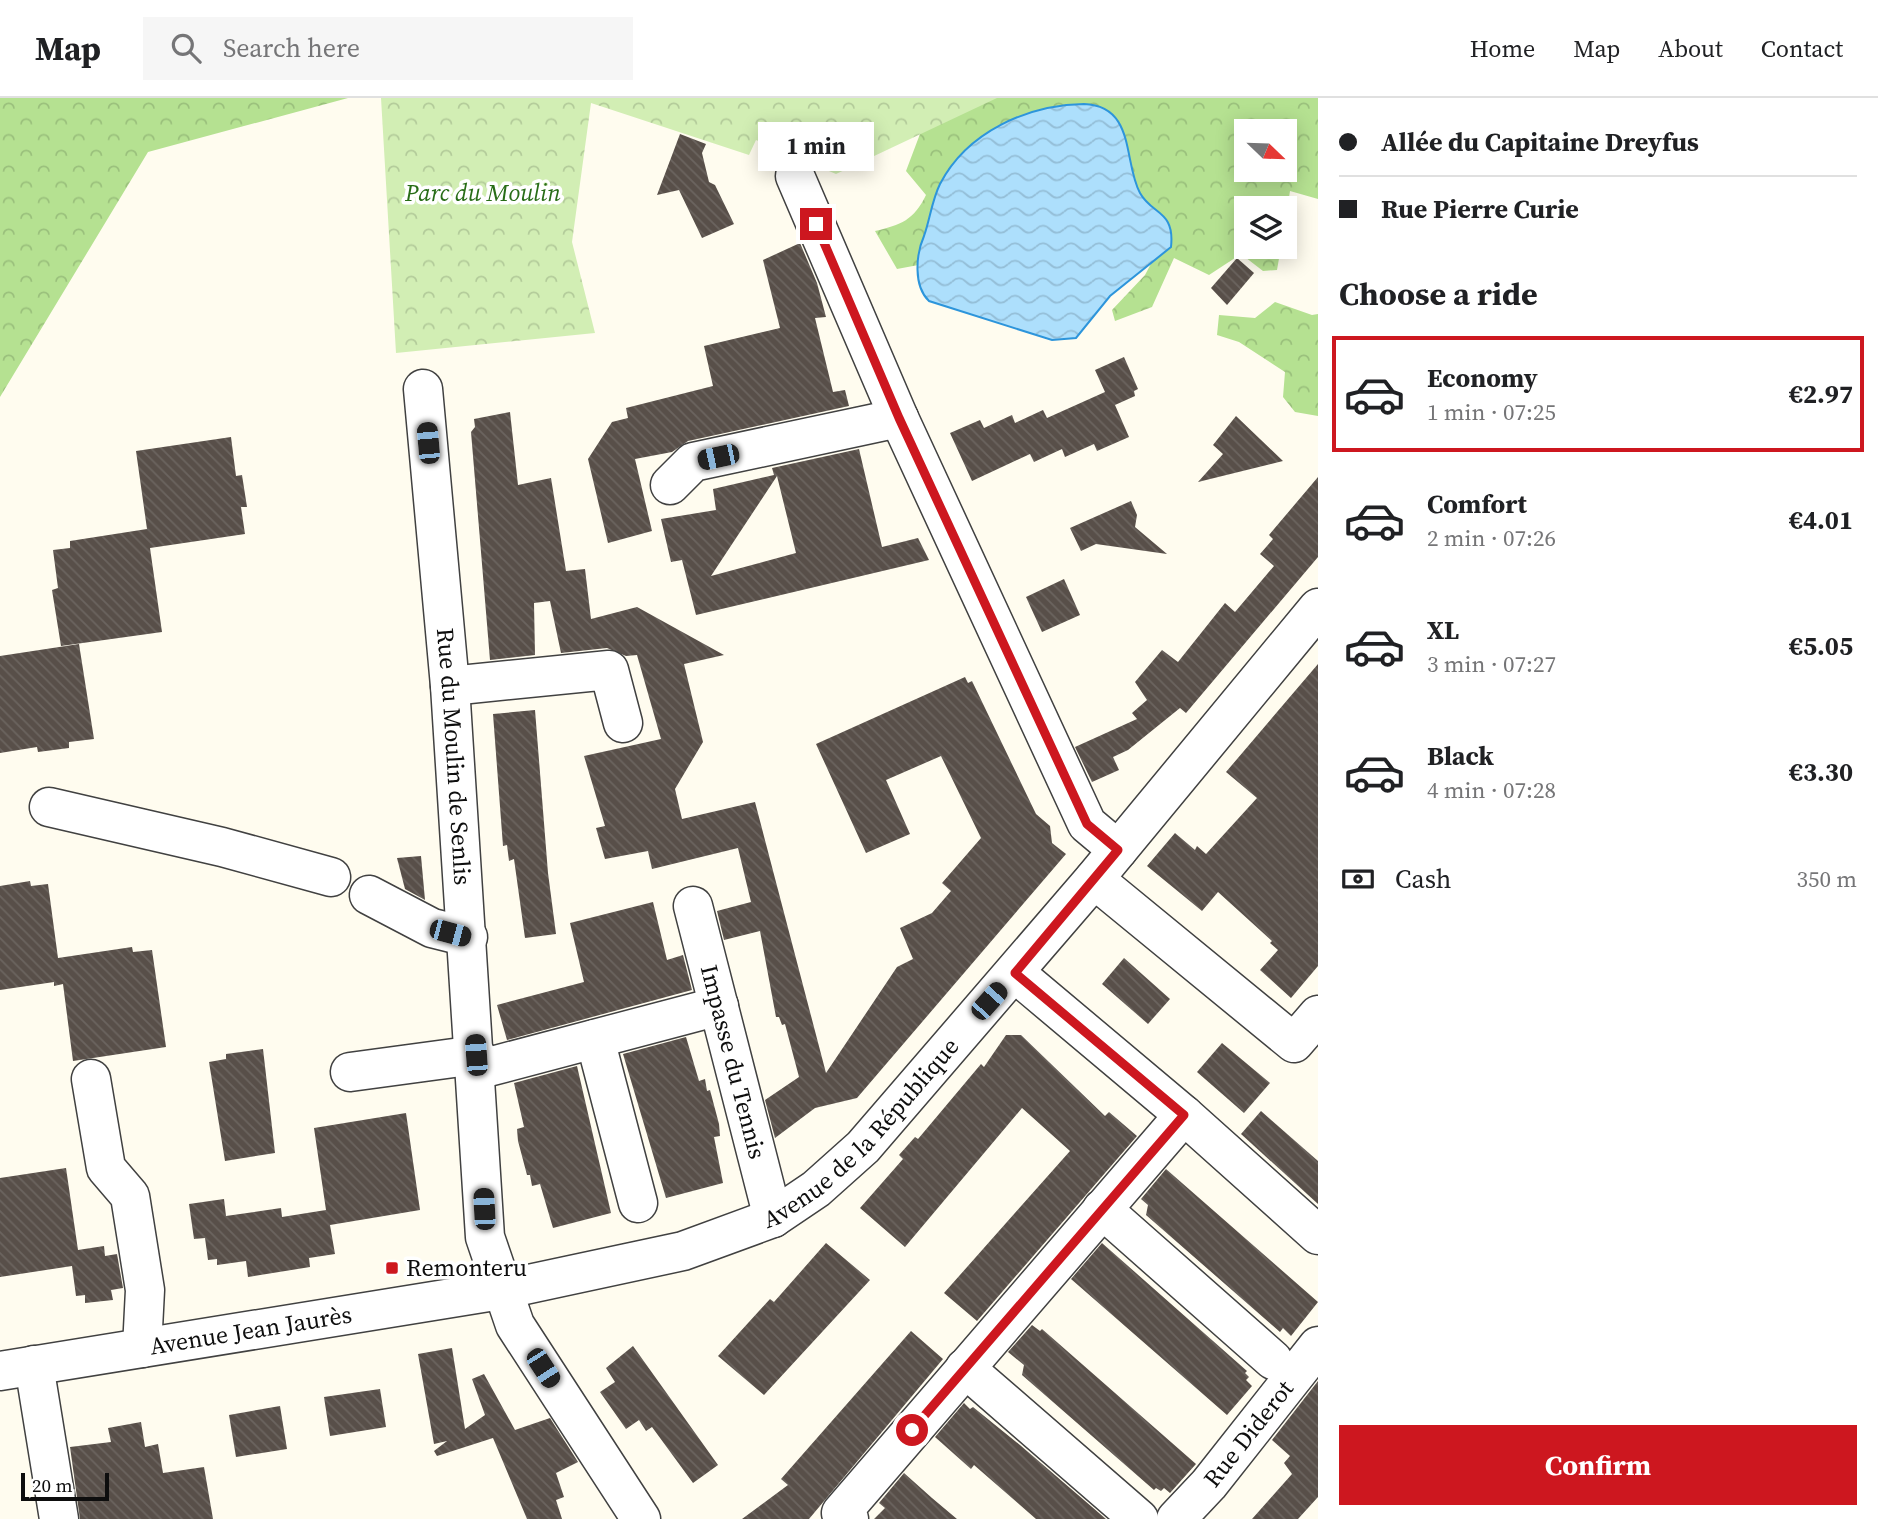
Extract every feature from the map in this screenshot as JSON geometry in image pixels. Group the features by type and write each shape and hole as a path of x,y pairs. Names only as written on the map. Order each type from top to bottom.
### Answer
{"street":[{"path":"795,176 899,418 1087,824 1118,850"},
{"name":"Rue du Moulin de Senlis","path":"423,389 450,686 485,1237 515,1325 641,1519"},
{"path":"670,485 693,462 899,418"},
{"name":"Avenue de la République","path":"502,1290 683,1251 773,1218 816,1189 863,1147 1015,973 1318,608"},
{"path":"450,686 609,670 623,723"},
{"path":"49,807 222,847 331,877"},
{"path":"1094,879 1294,1042 1318,1015"},
{"path":"369,895 432,928 468,937"},
{"name":"Impasse du Tennis","path":"693,906 773,1218"},
{"path":"1015,973 1184,1115 1318,1235"},
{"path":"350,1072 476,1063 595,1038 719,1006"},
{"path":"595,1038 638,1203"},
{"path":"91,1079 106,1168 130,1196 145,1290 142,1348"},
{"path":"845,1516 965,1368 1184,1115"},
{"path":"1102,1209 1273,1360"},
{"name":"Avenue Jean Jaurès","path":"17,1368 502,1290"},
{"name":"Rue Diderot","path":"1176,1519 1209,1484 1318,1346"},
{"path":"17,1368 59,1519"},
{"path":"965,1368 1139,1519"}],"green space":[{"path":"0,98 348,98 148,152 0,397"},
{"name":"Parc du Moulin","path":"381,98 997,98 836,174 756,140 749,155 591,103 572,242 595,333 396,353"},
{"path":"980,98 1318,98 1318,199 1290,191 1289,196 1234,196 1234,259 1209,275 1174,258 1152,307 1115,321 1112,310 1145,275 1163,241 940,261 897,269 875,231 906,220 917,210 926,195 906,171 923,126"},
{"path":"1247,259 1279,259 1277,270 1263,271"},
{"path":"1275,302 1312,315 1318,314 1318,416 1295,412 1283,397 1285,372 1239,342 1217,335 1219,315 1255,318"}],"water":[{"path":"1084,104 1101,107 1112,114 1120,125 1140,193 1166,219 1170,226 1171,247 1110,296 1076,338 1052,340 929,301 918,279 919,252 937,190 952,166 982,136 1001,125 1041,110"}],"building":[{"path":"680,134 706,144 702,153 709,182 715,185 734,224 702,238 679,190 657,195"},
{"path":"800,243 817,283 826,317 815,318 833,392 845,390 849,406 688,441 672,452 635,459 652,531 608,543 588,459 612,422 628,418 626,408 713,386 704,346 780,328 763,260"},
{"path":"1236,259 1254,273 1227,305 1211,288"},
{"path":"1124,357 1138,389 1134,391 1135,396 1115,405 1129,437 1097,451 1094,444 1065,457 1062,449 1034,462 1030,454 972,481 950,433 980,420 984,428 1012,415 1015,423 1043,410 1047,418 1105,392 1095,370"},
{"path":"510,412 518,485 551,478 566,571 585,569 591,619 637,607 724,655 684,664 703,742 675,789 682,819 755,802 826,1073 897,967 913,959 900,928 932,913 951,891 942,883 981,838 941,756 886,780 910,834 866,853 816,744 965,677 968,683 972,681 1036,814 1050,826 1052,843 1066,854 857,1098 815,1108 775,1138 765,1100 799,1077 785,1024 782,1025 779,1017 776,1017 760,931 724,940 717,911 751,902 738,848 652,869 648,851 605,859 596,828 605,826 584,756 661,739 637,655 626,656 607,648 561,653 550,601 534,603 535,655 490,660 471,432 475,427 474,419"},
{"path":"1236,416 1283,461 1198,482 1223,454 1213,445"},
{"path":"231,437 236,476 242,475 247,507 241,507 245,534 150,548 162,632 61,646 52,590 58,588 53,550 70,548 70,541 147,529 136,451"},
{"path":"859,449 882,547 918,538 929,560 696,615 682,560 671,562 661,519 716,510 713,489 774,475 772,468","holes":["777,476 796,553 711,576"]},
{"path":"1318,477 1318,557 1186,713 1180,708 1128,750 1113,757 1119,770 1092,782 1075,747 1137,719 1132,713 1147,700 1135,682 1162,650 1178,662 1225,603 1235,612 1274,566 1260,554 1273,539 1269,535"},
{"path":"1131,501 1137,515 1135,527 1167,554 1096,544 1081,551 1070,528"},
{"path":"1064,579 1080,615 1042,632 1026,597"},
{"path":"79,644 94,739 69,742 69,748 38,752 37,747 0,753 0,656"},
{"path":"1318,664 1318,966 1291,998 1260,970 1278,950 1270,943 1272,941 1218,892 1202,911 1147,866 1175,833 1195,850 1197,846 1206,854 1257,798 1226,772"},
{"path":"535,710 548,873 556,934 525,938 514,859 509,861 507,845 503,846 493,714"},
{"path":"421,856 425,900 405,889 397,858"},
{"path":"30,881 31,886 48,884 58,958 132,947 133,952 152,950 166,1047 73,1061 63,984 54,986 54,982 0,990 0,886"},
{"path":"653,902 667,960 683,955 692,990 507,1040 497,1005 584,982 570,923"},
{"path":"1124,958 1170,999 1148,1024 1102,984"},
{"path":"1006,1035 1021,1035 1105,1116 1109,1112 1137,1136 977,1321 944,1293 1070,1151 1022,1108 905,1247 860,1208 903,1159 899,1155 915,1137 918,1139 981,1064 984,1067"},
{"path":"686,1037 699,1081 705,1079 707,1091 710,1090 719,1124 720,1136 714,1137 723,1183 666,1198 623,1054"},
{"path":"1222,1043 1270,1083 1244,1113 1197,1072"},
{"path":"263,1049 275,1153 225,1161 209,1062 226,1059 226,1054"},
{"path":"577,1066 611,1213 553,1228 540,1184 532,1186 530,1175 527,1175 518,1141 517,1129 524,1127 514,1083"},
{"path":"1261,1111 1318,1161 1318,1204 1241,1134"},
{"path":"406,1113 420,1210 330,1225 335,1254 309,1258 310,1267 248,1277 246,1261 217,1265 217,1259 208,1260 205,1238 194,1239 189,1204 224,1199 226,1216 281,1208 282,1217 326,1210 314,1128"},
{"path":"66,1168 78,1250 104,1246 105,1256 117,1254 123,1288 111,1290 113,1300 85,1303 85,1295 76,1296 72,1266 0,1277 0,1178"},
{"path":"1166,1169 1318,1302 1291,1336 1283,1328 1280,1332 1146,1215 1148,1205 1141,1199"},
{"path":"826,1243 870,1280 764,1395 718,1356 770,1299 774,1302"},
{"path":"1102,1243 1247,1371 1245,1373 1249,1377 1246,1380 1252,1386 1227,1415 1071,1279"},
{"path":"1032,1325 1040,1331 1042,1329 1196,1464 1170,1493 1164,1488 1161,1491 1156,1488 1154,1490 1022,1375 1024,1365 1008,1352"},
{"path":"911,1331 943,1359 809,1519 742,1519 788,1485 781,1479"},
{"path":"633,1346 718,1465 693,1483 652,1427 646,1431 639,1420 626,1429 600,1392 615,1382 606,1368"},
{"path":"452,1348 465,1429 485,1415 472,1379 484,1374 515,1430 550,1418 578,1462 556,1473 564,1497 556,1500 562,1519 527,1519 493,1438 437,1456 434,1451 447,1441 434,1444 418,1354"},
{"path":"1318,1381 1318,1497 1298,1519 1252,1519 1292,1474 1284,1463 1290,1456 1272,1440"},
{"path":"380,1389 386,1427 330,1436 324,1397"},
{"path":"964,1403 970,1409 973,1407 1020,1445 1106,1519 1036,1519 974,1465 971,1469 935,1437"},
{"path":"280,1406 287,1449 236,1457 229,1415"},
{"path":"141,1422 145,1447 158,1444 163,1473 204,1467 213,1519 80,1519 70,1447 111,1442 108,1428"},
{"path":"904,1473 957,1519 874,1519 885,1508 879,1503"}],"place":[{"name":"Remonteru","path":"392,1268"}],"route":[{"path":"816,224 899,418 1087,824 1118,850 1015,973 1184,1115 912,1430"}]}
